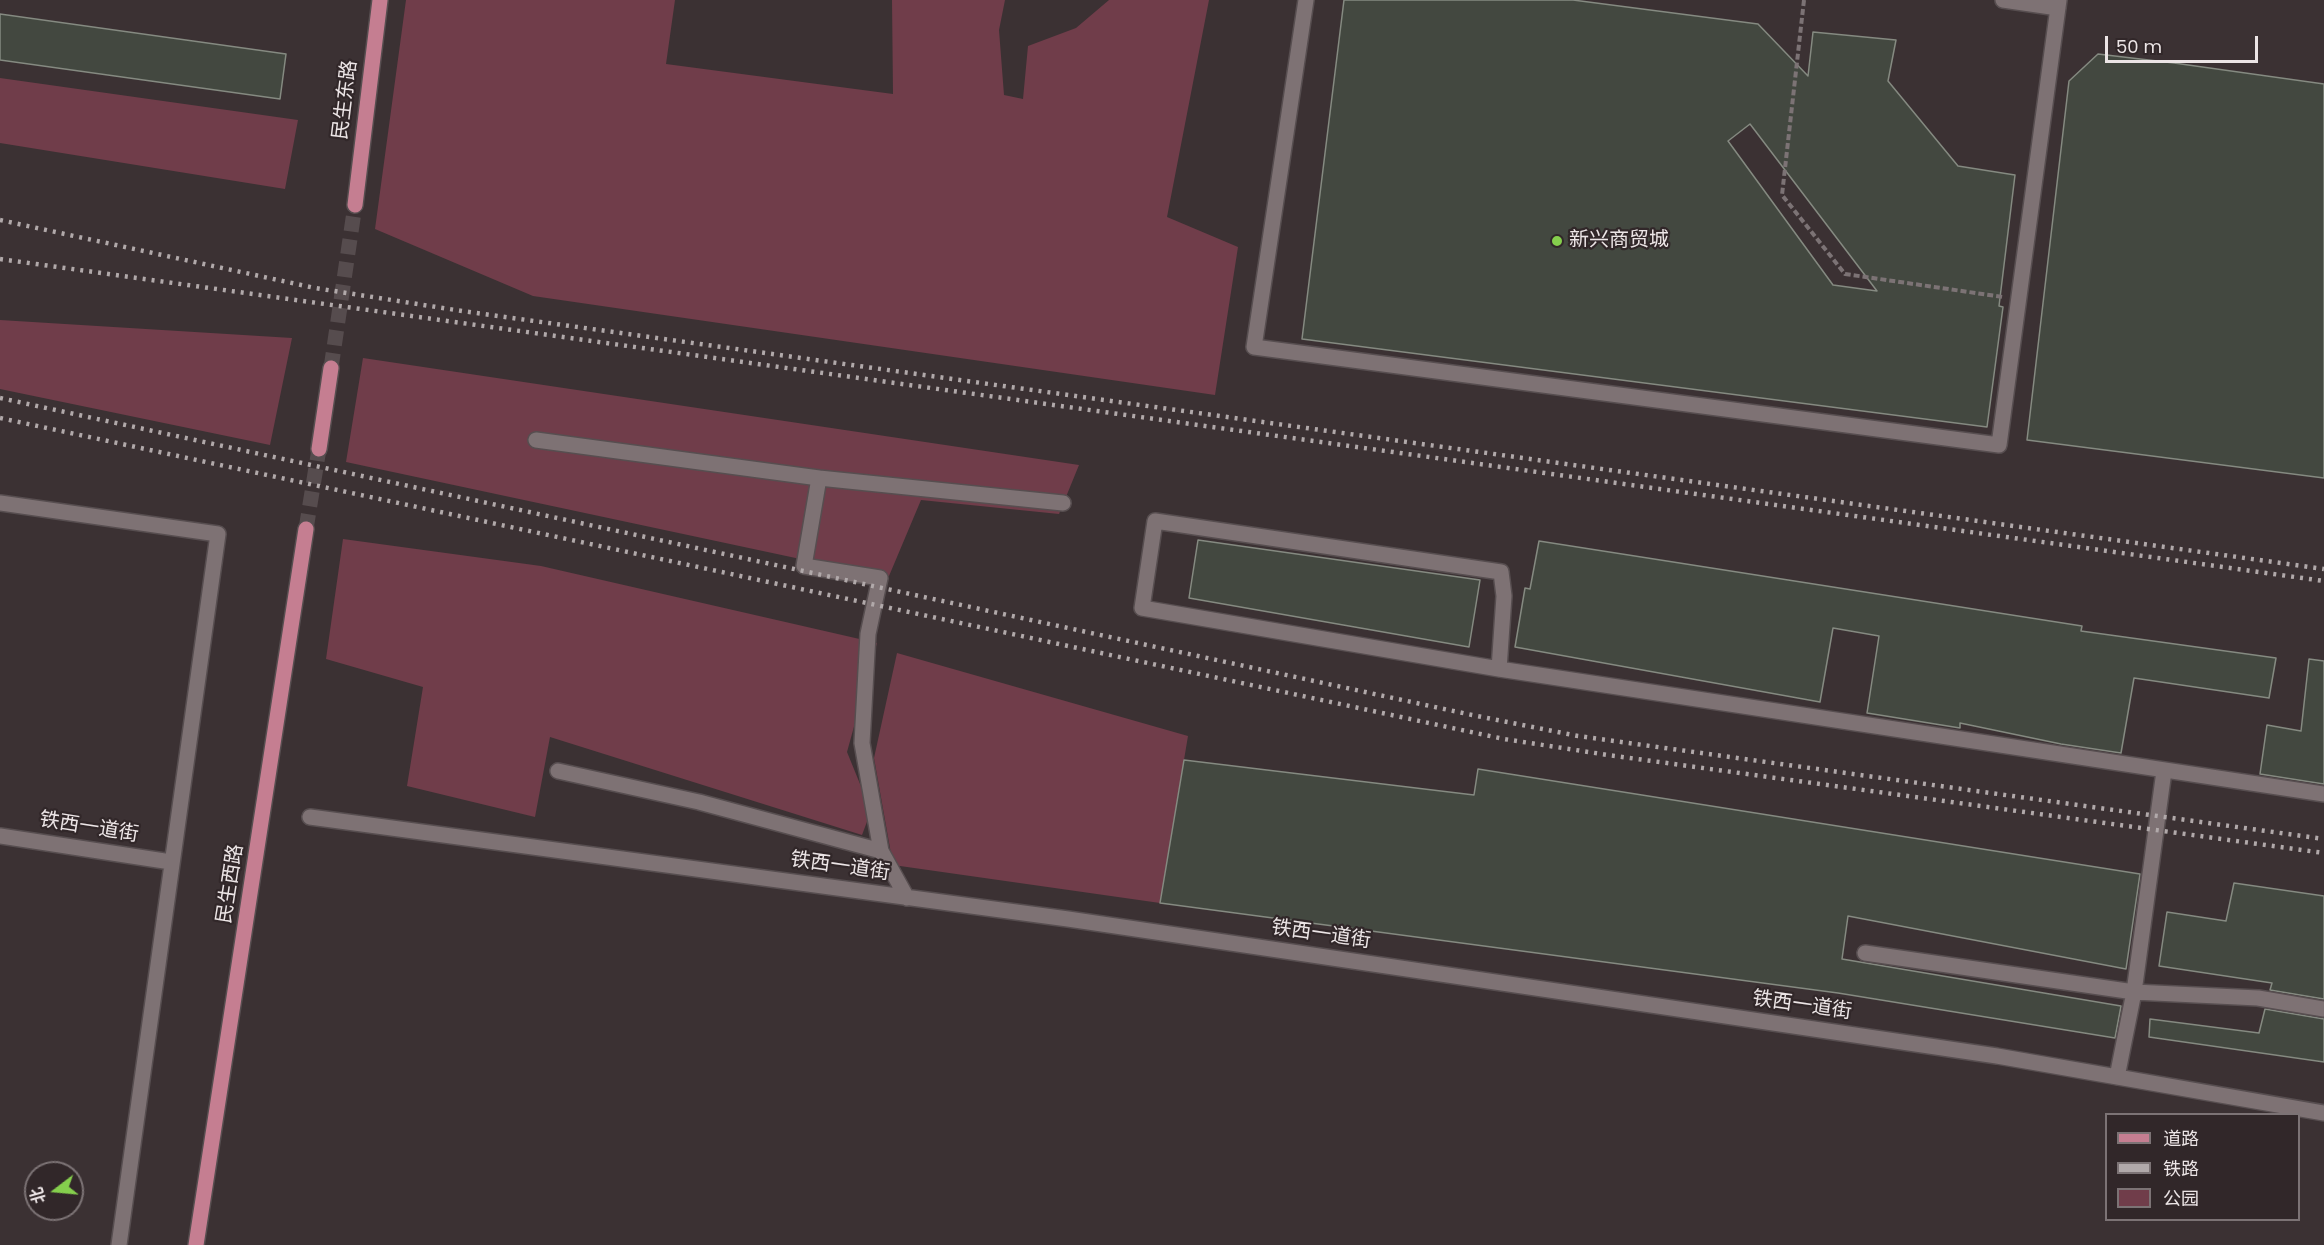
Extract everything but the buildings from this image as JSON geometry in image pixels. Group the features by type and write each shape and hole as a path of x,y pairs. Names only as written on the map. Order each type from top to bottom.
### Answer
{"main road":[{"name":"民生东路","path":"355,205 380,0"},
{"path":"319,450 331,368"},
{"name":"民生西路","path":"196,1245 306,529"}],"street":[{"path":"1306,0 1254,347 1999,445 2058,4 2003,0"},
{"path":"536,440 819,478 1063,503"},
{"path":"819,478 804,566 880,578 868,634 862,743 881,851 907,898"},
{"path":"0,503 218,534 119,1245"},
{"path":"1499,669 1504,596 1501,572 1155,520 1142,608 1499,669 2324,794"},
{"path":"558,771 699,802 881,851"},
{"path":"2118,1077 2134,992 2164,771"},
{"name":"铁西一道街","path":"310,817 1068,919 1985,1054 2324,1113"},
{"name":"铁西一道街","path":"0,836 171,862"},
{"path":"1865,953 2134,992 2258,999 2324,1009"}],"path":[{"path":"1804,0 1782,195 1845,274 2019,300"}],"green space":[{"path":"406,0 675,0 666,64 893,94 892,0 1005,0 999,30 1004,95 1023,99 1028,46 1076,28 1109,0 1209,0 1167,217 1238,247 1215,395 533,296 375,229"},
{"path":"0,78 298,120 285,189 0,143"},
{"path":"0,320 292,338 270,445 0,389"},
{"path":"363,358 1079,465 1059,514 921,500 889,576 346,462"},
{"path":"343,539 541,566 877,643 847,752 871,811 862,835 550,737 535,817 407,786 423,687 326,659"},
{"path":"897,653 1188,736 1160,903 893,865 874,758"}],"tunnel":[{"path":"331,368 355,205"},
{"path":"306,529 319,449"}],"railway":[{"path":"0,220 315,288 462,311 2324,569"},
{"path":"0,259 2324,581"},
{"path":"0,398 1578,736 2324,839"},
{"path":"0,418 1504,739 2324,853"}],"place":[{"name":"新兴商贸城","path":"1557,241"}]}
